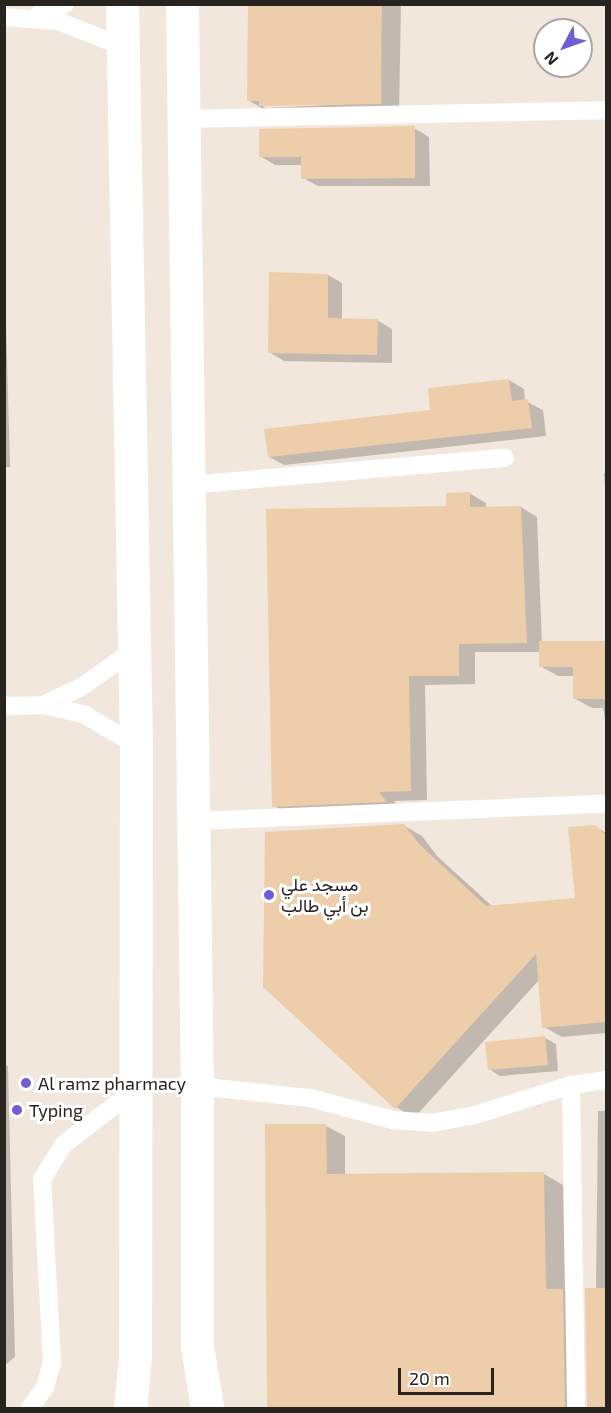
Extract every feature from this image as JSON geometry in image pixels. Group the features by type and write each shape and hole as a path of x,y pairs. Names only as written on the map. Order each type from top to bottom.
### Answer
{"main road":[{"path":"122,4 136,745 135,1358 130,1408"},
{"path":"182,4 197,1086 197,1346 207,1408"}],"lane":[{"path":"35,17 65,4"},
{"path":"4,17 35,17 81,27 124,47"},
{"path":"184,119 606,110"},
{"path":"188,485 505,458"},
{"path":"43,705 80,688 135,649"},
{"path":"4,706 43,705 83,714 136,745"},
{"path":"194,821 606,804"},
{"path":"197,1086 310,1098 393,1120 432,1123 475,1115 571,1085 606,1080"},
{"path":"571,1085 576,1408"},
{"path":"30,1408 45,1387 51,1362 42,1179 63,1144 136,1089"}],"building":[{"path":"248,4 382,4 381,104 259,106 259,101 247,101"},
{"path":"415,126 415,178 301,179 301,157 259,157 259,129"},
{"path":"269,272 328,274 328,318 378,319 377,355 268,353"},
{"path":"509,379 512,401 528,399 532,428 268,457 264,429 430,410 428,388"},
{"path":"470,492 470,507 521,506 527,643 459,644 459,676 409,676 411,791 379,792 387,802 272,807 266,509 446,506 446,493"},
{"path":"539,641 606,641 606,699 573,699 573,667 539,667"},
{"path":"404,824 419,844 486,906 575,898 568,827 595,825 606,835 606,1022 542,1028 536,954 395,1109 263,987 265,832"},
{"path":"545,1036 548,1065 488,1070 485,1042"},
{"path":"265,1124 326,1124 327,1174 544,1172 546,1289 563,1289 565,1408 267,1408"},
{"path":"585,1288 606,1288 606,1408 587,1408"}],"place":[{"name":"مسجد علي بن أبي طالب","path":"269,895"},
{"name":"Al ramz pharmacy","path":"26,1083"},
{"name":"Typing","path":"17,1110"}]}
